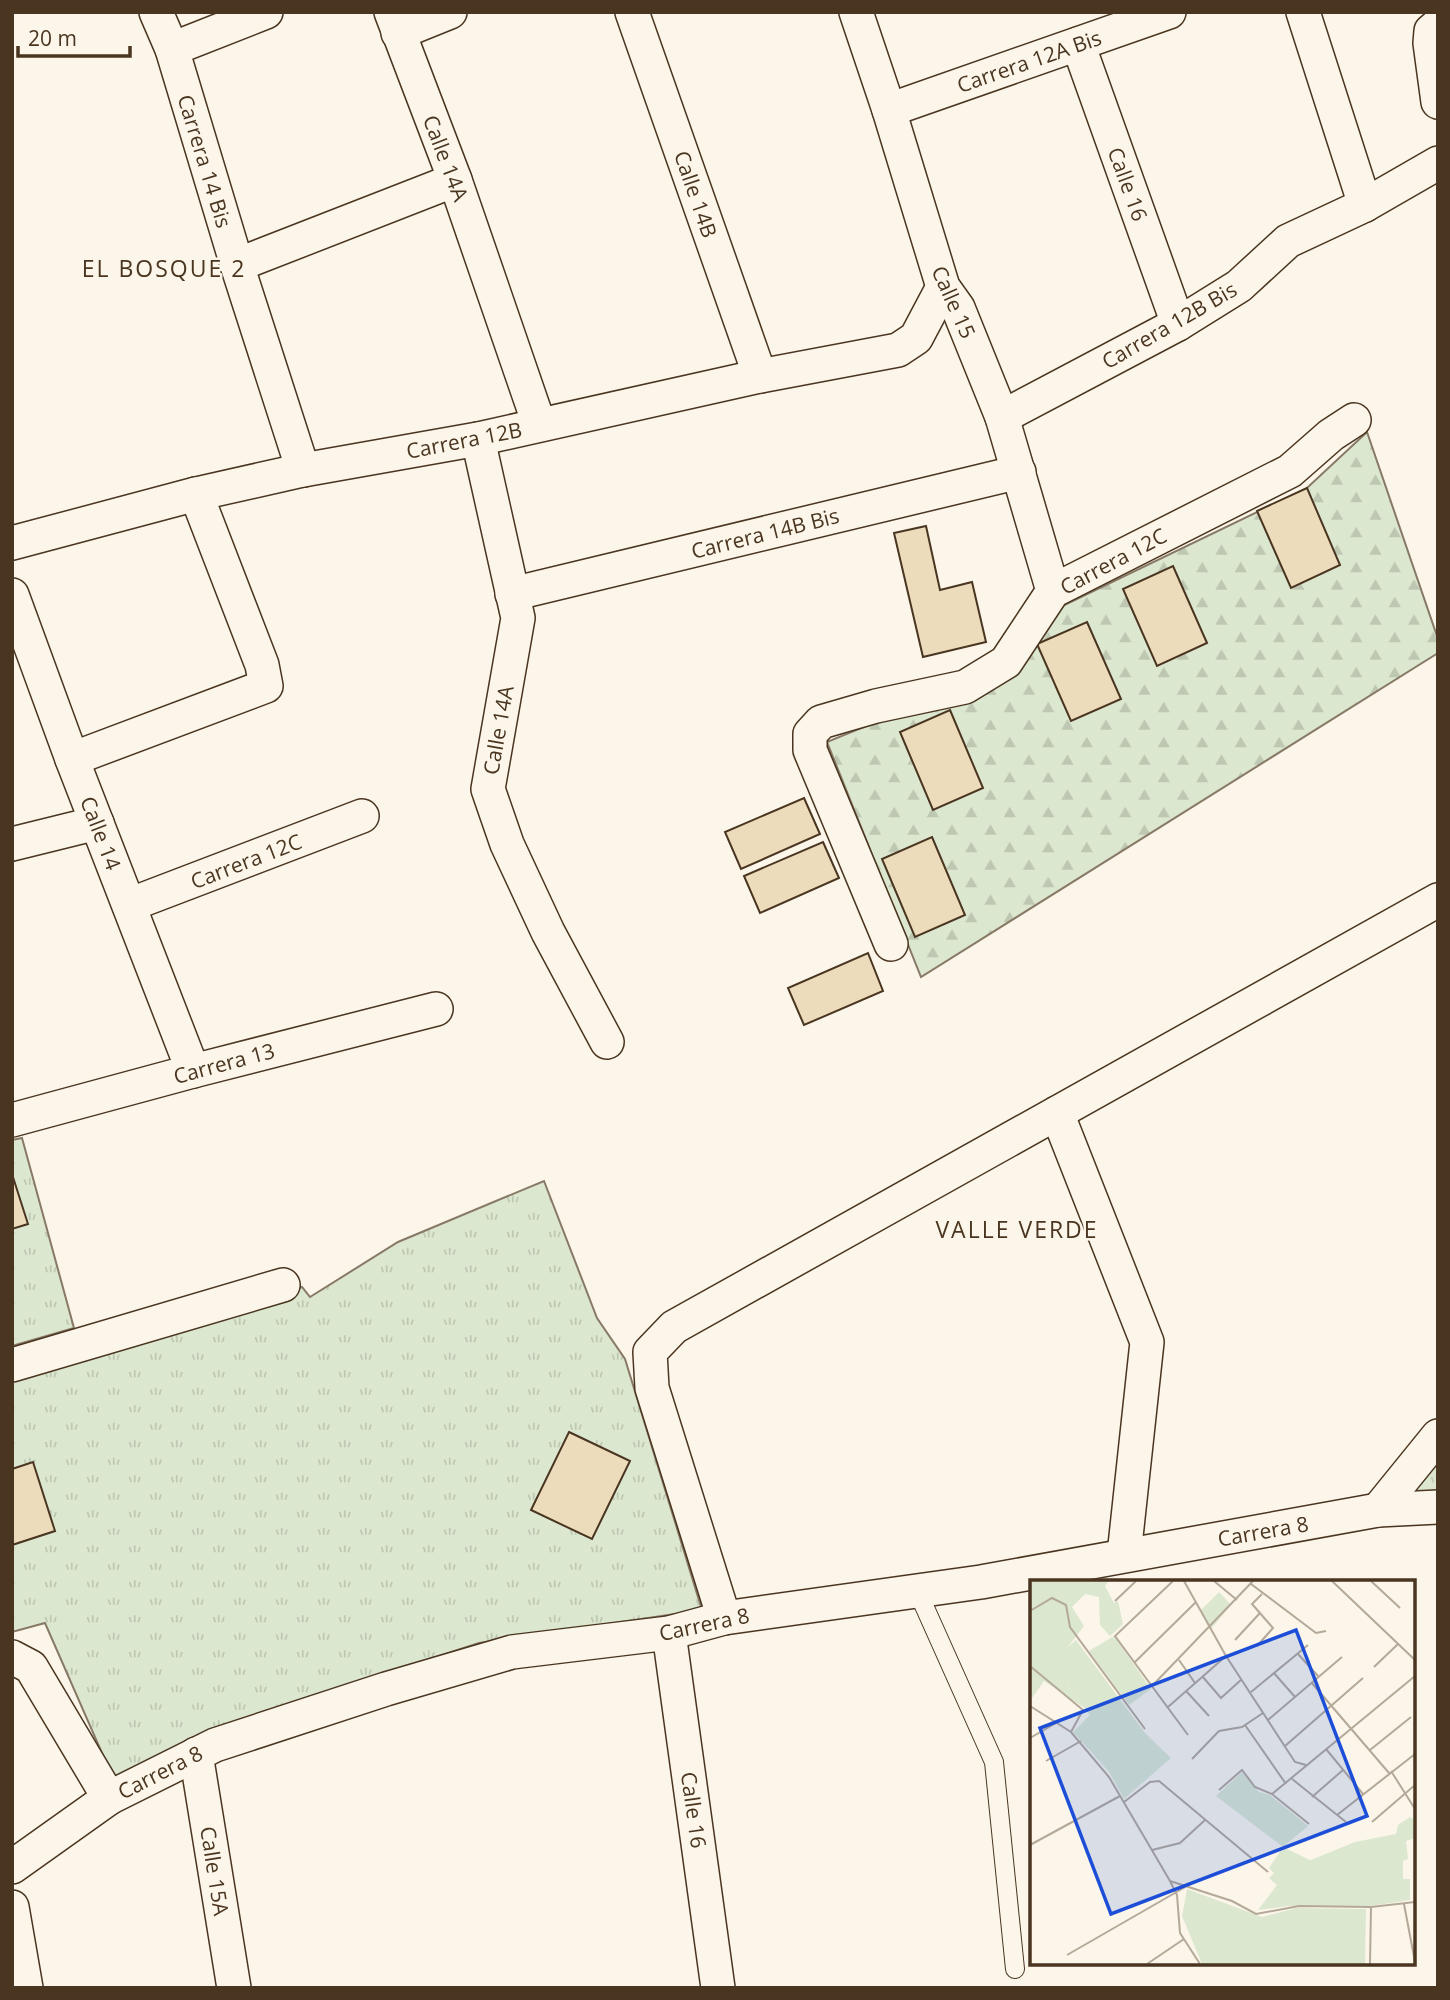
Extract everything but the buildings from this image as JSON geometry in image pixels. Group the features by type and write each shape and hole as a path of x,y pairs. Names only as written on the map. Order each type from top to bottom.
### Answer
{"street":[{"name":"Carrera 14 Bis","path":"156,12 172,49 237,265 303,470"},
{"path":"172,49 266,12"},
{"path":"394,23 450,12"},
{"name":"Calle 14B","path":"632,12 760,376"},
{"name":"Calle 15","path":"856,12 943,287 958,308 1002,417 1053,591"},
{"name":"Carrera 12A Bis","path":"889,110 1169,12"},
{"path":"1303,12 1365,205"},
{"name":"Calle 14A","path":"394,23 456,180 539,424"},
{"path":"1438,25 1431,31 1430,43 1438,102"},
{"name":"Calle 16","path":"1078,44 1178,324"},
{"name":"Carrera 12B Bis","path":"1002,417 1178,324 1239,286 1287,241 1365,205 1438,163"},
{"path":"237,265 456,180"},
{"name":"Carrera 12B","path":"12,543 196,494 303,470 478,439 760,376 898,350 916,338 943,287"},
{"name":"Carrera 12C","path":"891,944 810,750 810,734 821,722 876,706 965,687 1006,662 1053,591 1290,471 1331,435 1353,420"},
{"name":"Calle 14A","path":"478,439 518,618 488,789 507,844 548,932 607,1042"},
{"name":"Carrera 14B Bis","path":"512,594 1019,472"},
{"path":"72,759 266,687 262,665 196,494"},
{"name":"Calle 14","path":"12,595 72,759 193,1071"},
{"name":"Carrera 12C","path":"129,905 362,816"},
{"path":"12,844 97,823"},
{"path":"724,1618 652,1388 650,1352 674,1327 1438,901"},
{"name":"Carrera 13","path":"12,1120 436,1009"},
{"path":"1057,1113 1147,1342 1124,1555"},
{"path":"12,1365 284,1285"},
{"path":"1378,1510 1438,1436"},
{"name":"Carrera 8","path":"12,1867 109,1798 215,1745 373,1693 512,1652 669,1633 724,1618 981,1582 1378,1510 1438,1507"},
{"name":"Calle 16","path":"669,1633 719,1988"},
{"path":"13,1657 31,1667 109,1798"},
{"name":"Calle 15A","path":"196,1754 234,1988"},
{"path":"12,1907 26,1988"}],"lane":[{"path":"917,1590 994,1762 1015,1969"}],"green space":[{"path":"1367,432 1438,639 1438,653 921,977 827,742 900,712 1008,678 1054,610 1307,488"},
{"path":"22,1138 74,1328 12,1346 12,1140"},
{"path":"544,1181 597,1318 625,1359 702,1610 479,1643 213,1730 116,1785 45,1623 12,1632 12,1375 302,1287 310,1297 398,1242"},
{"path":"1438,1450 1438,1497 1400,1497"}],"district":[{"name":"EL BOSQUE 2","path":"164,268"},
{"name":"VALLE VERDE","path":"1017,1229"}]}
